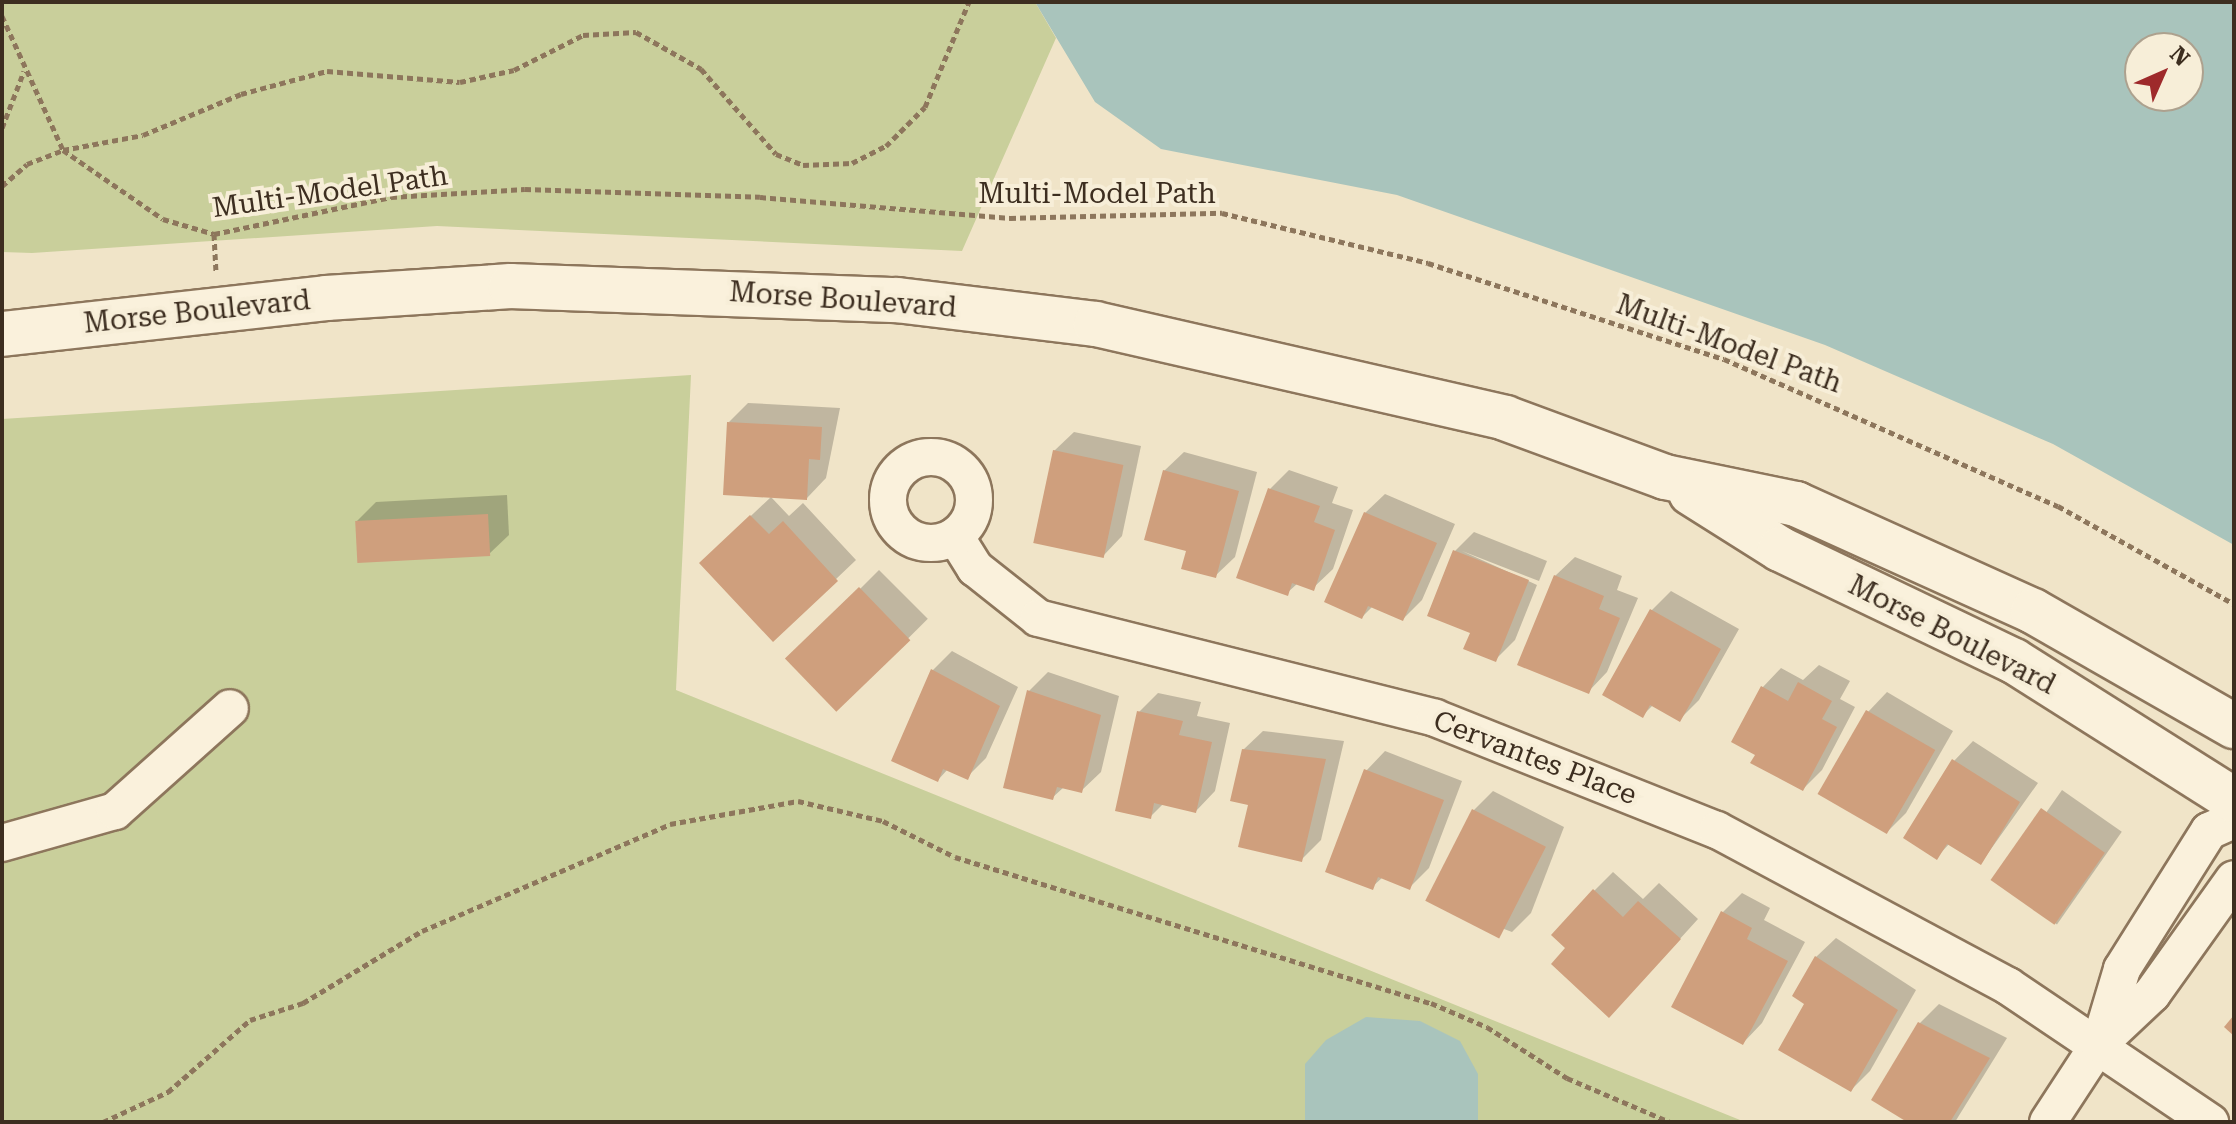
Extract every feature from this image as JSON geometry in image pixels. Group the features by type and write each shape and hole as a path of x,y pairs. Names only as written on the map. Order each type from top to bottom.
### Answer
{"street":[{"name":"Morse Boulevard","path":"2,334 511,286 897,300 1096,324 1285,364 1505,418 1665,477 1796,504 2033,611 2234,726"},
{"name":"Morse Boulevard","path":"1665,477 1780,549 2014,661 2234,800"},
{"name":"Cervantes Place","path":"955,536 975,568 1038,618 1420,714 1589,777 1717,830 1868,908 2099,1044 2210,1122"},
{"path":"2,843 115,811 230,708"},
{"path":"2099,1044 2122,969 2209,831 2234,820"},
{"path":"2048,1122 2099,1044 2152,994 2234,879"}],"path":[{"path":"2,186 27,164 63,150 143,135 241,94 327,71 460,82 514,70 583,35 636,32 701,69 776,154 803,165 852,163 886,146 925,107 969,2"},
{"path":"2,16 63,150"},
{"path":"2,128 24,70"},
{"name":"Multi-Model Path","path":"63,150 163,219 214,234 391,197 525,189 760,197 1010,218 1222,213 1428,263 1724,359 2058,506 2234,604"},
{"path":"103,1122 168,1092 250,1020 303,1003 422,931 670,824 798,801 883,821 955,857 1431,1003 1487,1027 1567,1078 1670,1122"}],"green space":[{"path":"2,2 1035,2 1056,38 962,251 437,226 32,253 2,252"},
{"path":"691,375 676,690 1745,1122 2,1122 2,419"}],"water":[{"path":"1035,2 2234,2 2234,545 2053,444 1825,345 1397,195 1161,149 1095,102"},
{"path":"1366,1017 1420,1021 1460,1041 1478,1074 1478,1122 1305,1122 1305,1064 1326,1040"}],"building":[{"path":"727,422 822,427 820,460 809,459 807,500 723,495"},
{"path":"1053,450 1123,465 1104,558 1033,543"},
{"path":"1163,470 1239,491 1216,578 1181,569 1186,551 1144,540"},
{"path":"1268,488 1320,506 1314,522 1335,530 1314,591 1292,583 1288,596 1236,578"},
{"path":"1364,512 1437,543 1403,621 1368,606 1362,619 1324,602"},
{"path":"488,514 490,556 357,563 355,521"},
{"path":"750,515 769,534 783,521 838,581 773,642 699,563"},
{"path":"1453,550 1529,580 1496,662 1463,649 1470,633 1427,616"},
{"path":"1554,575 1604,596 1599,609 1620,618 1589,694 1517,665"},
{"path":"859,587 910,640 836,712 785,659"},
{"path":"1650,609 1721,649 1680,722 1650,705 1643,718 1602,695"},
{"path":"931,669 1000,706 968,780 943,769 938,782 891,761"},
{"path":"1798,682 1832,701 1822,719 1837,727 1803,791 1750,763 1755,755 1731,742 1761,686 1788,701"},
{"path":"1027,690 1101,715 1082,793 1057,787 1053,800 1003,788"},
{"path":"1866,710 1935,750 1887,834 1818,794"},
{"path":"1137,711 1183,721 1179,735 1212,742 1196,813 1154,803 1151,819 1115,811"},
{"path":"1242,749 1326,759 1302,862 1238,847 1248,805 1230,801"},
{"path":"1952,759 2020,802 1981,865 1947,844 1937,860 1903,838"},
{"path":"1364,769 1444,800 1410,890 1378,877 1373,890 1325,872"},
{"path":"2041,808 2105,853 2054,925 1991,880"},
{"path":"1472,809 1546,847 1499,938 1425,901"},
{"path":"1593,889 1623,917 1638,901 1681,939 1609,1018 1551,964 1565,948 1551,935"},
{"path":"1721,911 1752,928 1747,939 1788,961 1743,1045 1671,1007"},
{"path":"1815,956 1898,1010 1851,1092 1778,1050 1804,1004 1792,996"},
{"path":"2234,1015 2234,1036 2224,1027"},
{"path":"1918,1022 1990,1058 1950,1122 1907,1122 1871,1100"}]}
